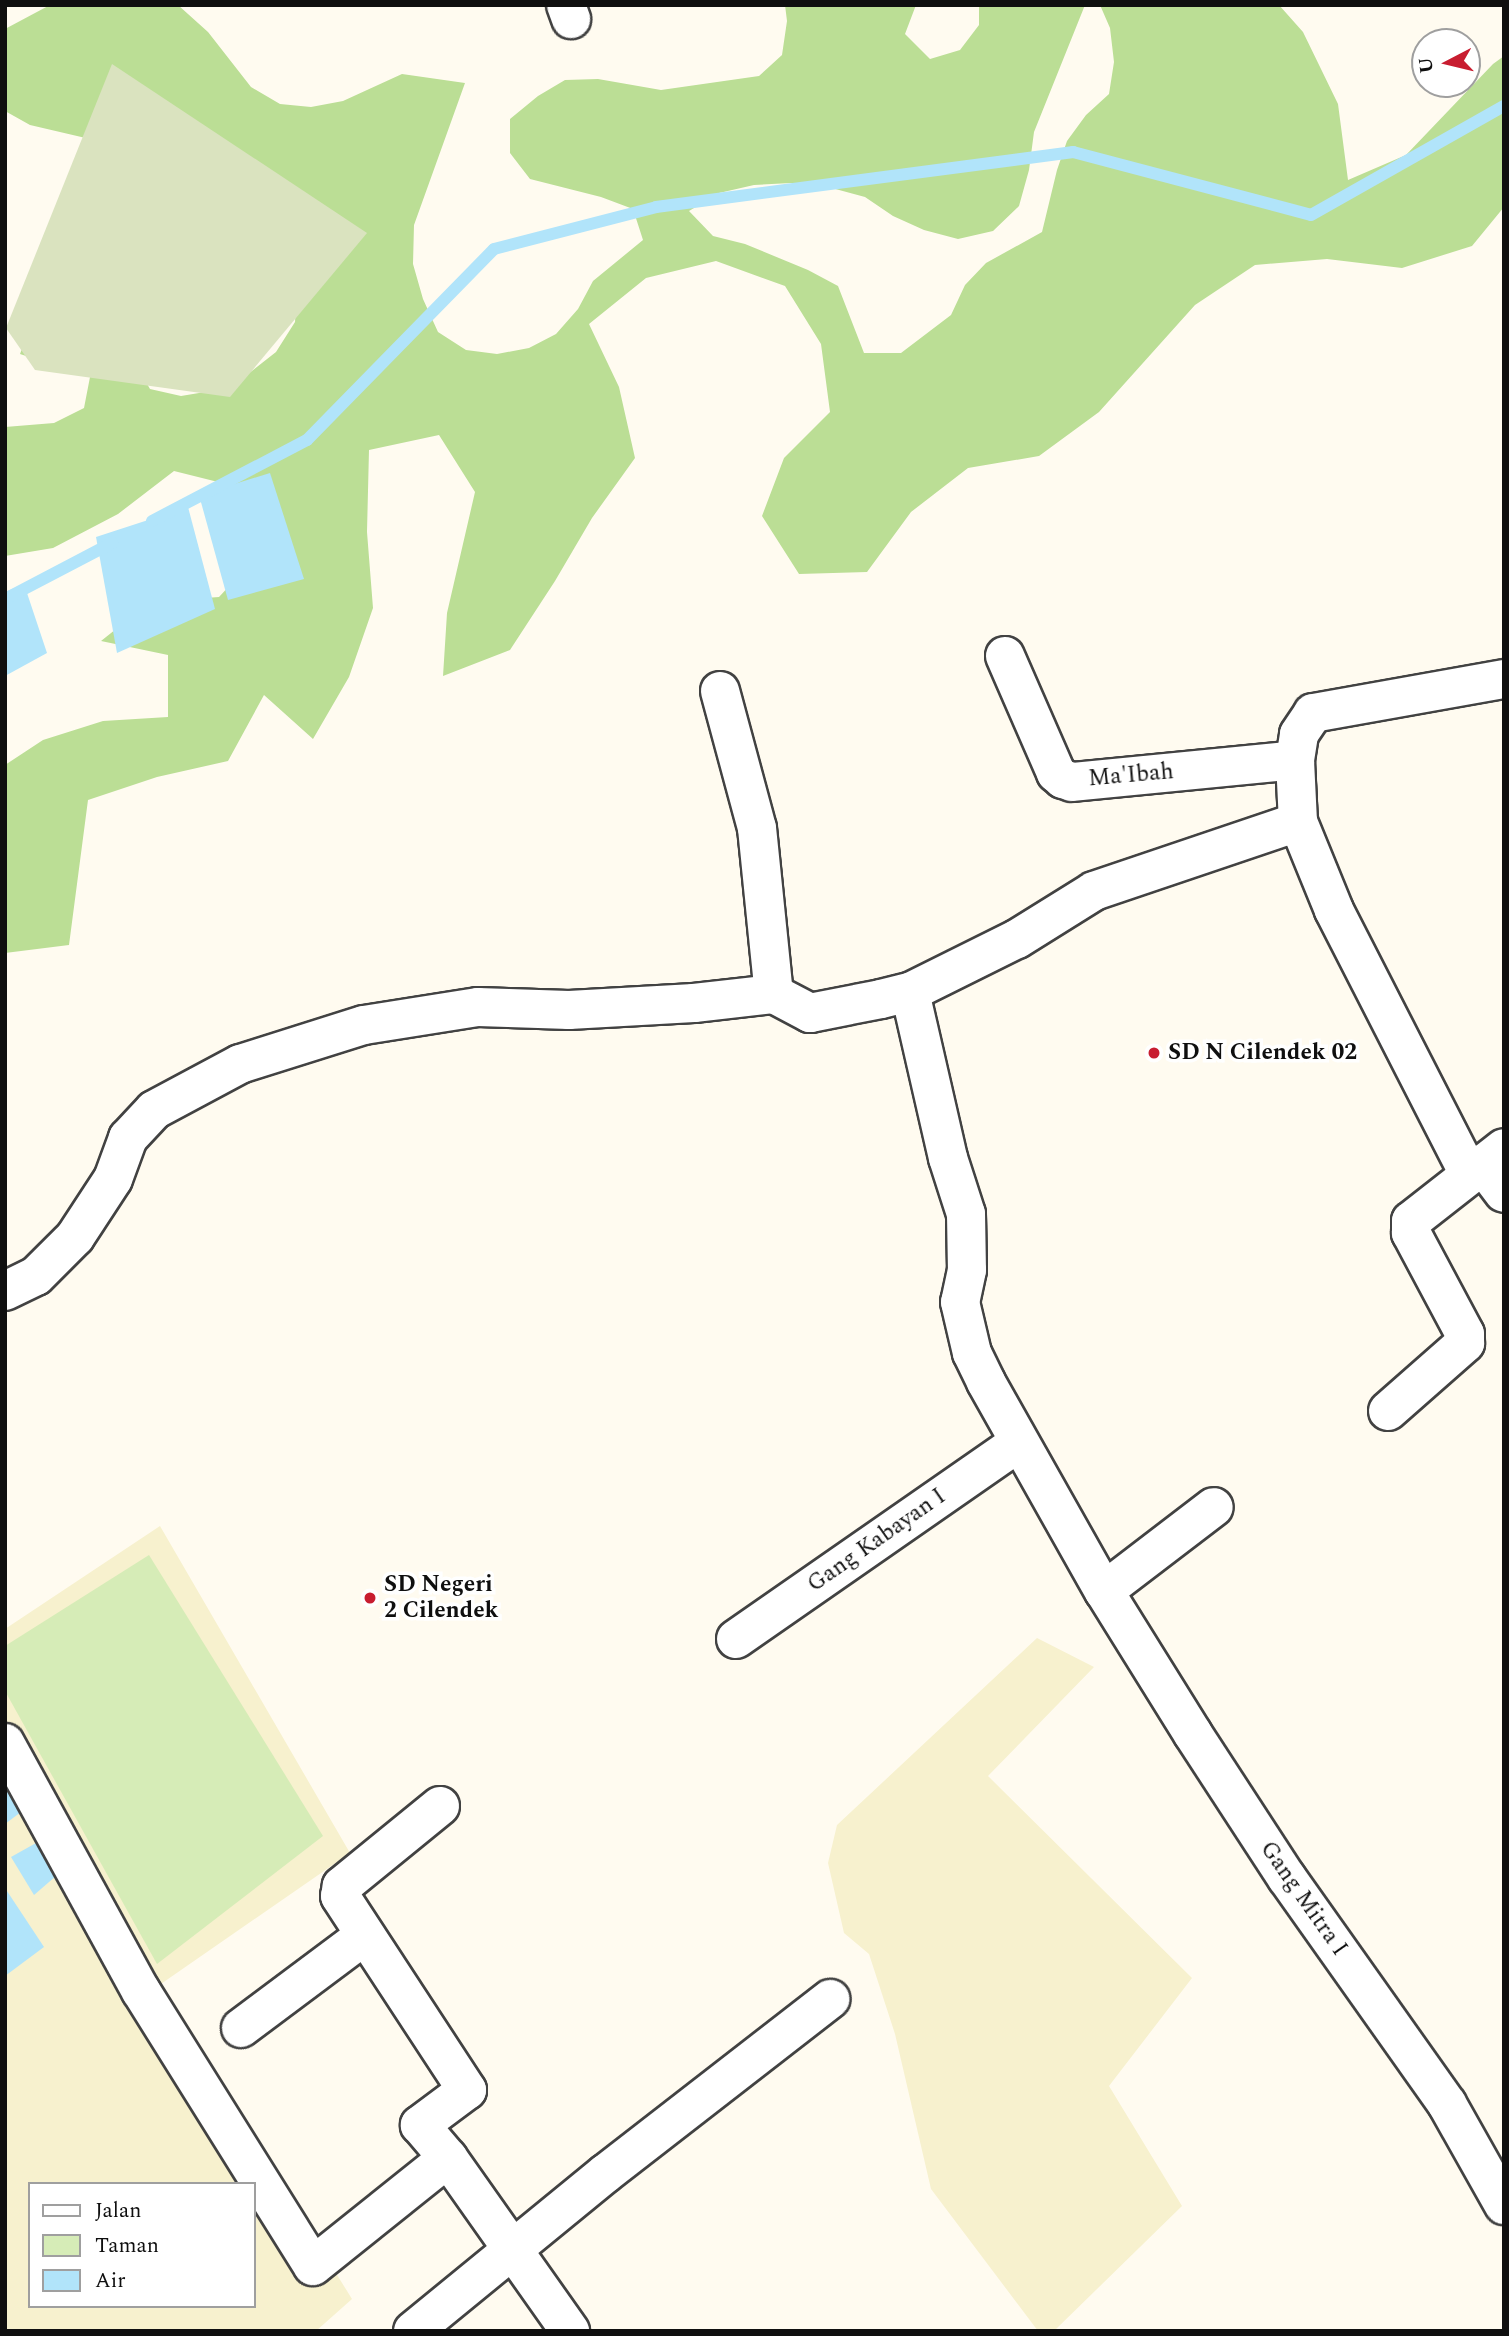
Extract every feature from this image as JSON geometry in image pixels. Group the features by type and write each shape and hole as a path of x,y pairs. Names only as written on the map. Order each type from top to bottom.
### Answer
{"street":[{"name":"Ma'Ibah","path":"1005,656 1056,773 1063,779 1072,782 1295,760"},
{"path":"1388,1411 1465,1343 1465,1334 1411,1233 1411,1221 1490,1170 1334,910 1298,822 1295,760 1299,734 1312,713 1504,679"},
{"path":"720,691 757,828 774,994"},
{"path":"21,1284 75,1237 113,1180 128,1138 154,1110 240,1064 364,1025 478,1007 569,1010 694,1003 774,994 810,1013 910,992 1017,939 1094,891 1298,822"},
{"name":"Gang Mitra I","path":"910,992 948,1158 966,1214 967,1270 960,1302 976,1363 1018,1443 1104,1591 1287,1878 1447,2104 1504,2204"},
{"name":"Gang Kabayan I","path":"736,1639 1018,1443"},
{"path":"1104,1591 1214,1507"},
{"path":"5,1743 141,1991 313,2266 448,2158"},
{"path":"440,1806 342,1886 340,1896 467,2090 420,2125 448,2158 570,2331"},
{"path":"241,2028 365,1936"},
{"path":"413,2331 830,1999"}],"shaded area":[{"path":"160,1526 350,1853 158,1986 352,2299 316,2331 5,2331 5,1629"},
{"path":"1037,1638 1094,1667 988,1776 1192,1978 1109,2086 1182,2206 1054,2331 1038,2331 931,2189 895,2034 869,1954 844,1933 828,1863 837,1825"}],"green space":[{"path":"50,5 178,5 208,32 251,87 280,104 311,107 343,101 402,74 465,83 414,225 413,264 423,299 438,332 466,350 497,354 529,348 556,334 578,309 593,281 643,240 633,209 601,197 530,179 510,153 510,119 538,96 565,80 598,79 661,90 759,76 782,55 787,21 785,5 916,5 905,34 930,59 960,50 979,25 979,5 1085,5 1034,132 1029,170 1019,206 993,231 958,239 924,230 893,216 865,197 828,187 791,183 754,185 719,193 689,211 713,236 745,244 808,270 838,286 864,353 901,353 951,315 965,285 986,263 1042,232 1067,141 1086,115 1109,94 1114,62 1110,28 1100,5 1279,5 1303,32 1338,104 1348,180 1406,155 1460,98 1481,98 1481,77 1504,56 1504,207 1472,246 1402,268 1327,259 1255,265 1195,305 1099,412 1039,456 968,468 911,512 867,572 799,574 762,516 784,458 830,412 821,344 785,286 716,261 646,278 589,324 619,387 635,458 592,518 510,650 443,676 447,613 475,492 439,435 369,450 367,532 373,608 349,677 313,739 264,695 228,761 157,777 88,800 69,945 5,953 5,765 43,740 103,721 168,717 168,655 101,641 150,602 219,597 261,552 242,488 174,471 118,514 53,548 5,556 5,427 54,423 84,408 90,377 20,354 31,325 131,356 150,389 181,396 217,390 248,374 276,352 295,322 297,287 107,143 30,125 5,111 5,29"},
{"path":"112,64 367,233 230,397 35,370 6,328"},
{"path":"149,1555 323,1836 157,1964 5,1691 5,1646"}],"water":[{"path":"270,473 304,579 228,600 199,495"},
{"path":"188,507 215,609 117,653 96,537"},
{"path":"24,584 47,653 5,676 5,592"},
{"path":"5,1782 21,1812 5,1824"},
{"path":"36,1843 56,1876 34,1895 11,1857"},
{"path":"5,1888 44,1947 5,1976"}],"waterway":[{"path":"152,521 307,440 494,249 656,207 1073,152 1311,215 1504,106"},
{"path":"5,599 112,543"}],"place":[{"name":"SD N Cilendek 02","path":"1154,1053"},
{"name":"SD Negeri 2 Cilendek","path":"370,1598"}]}
